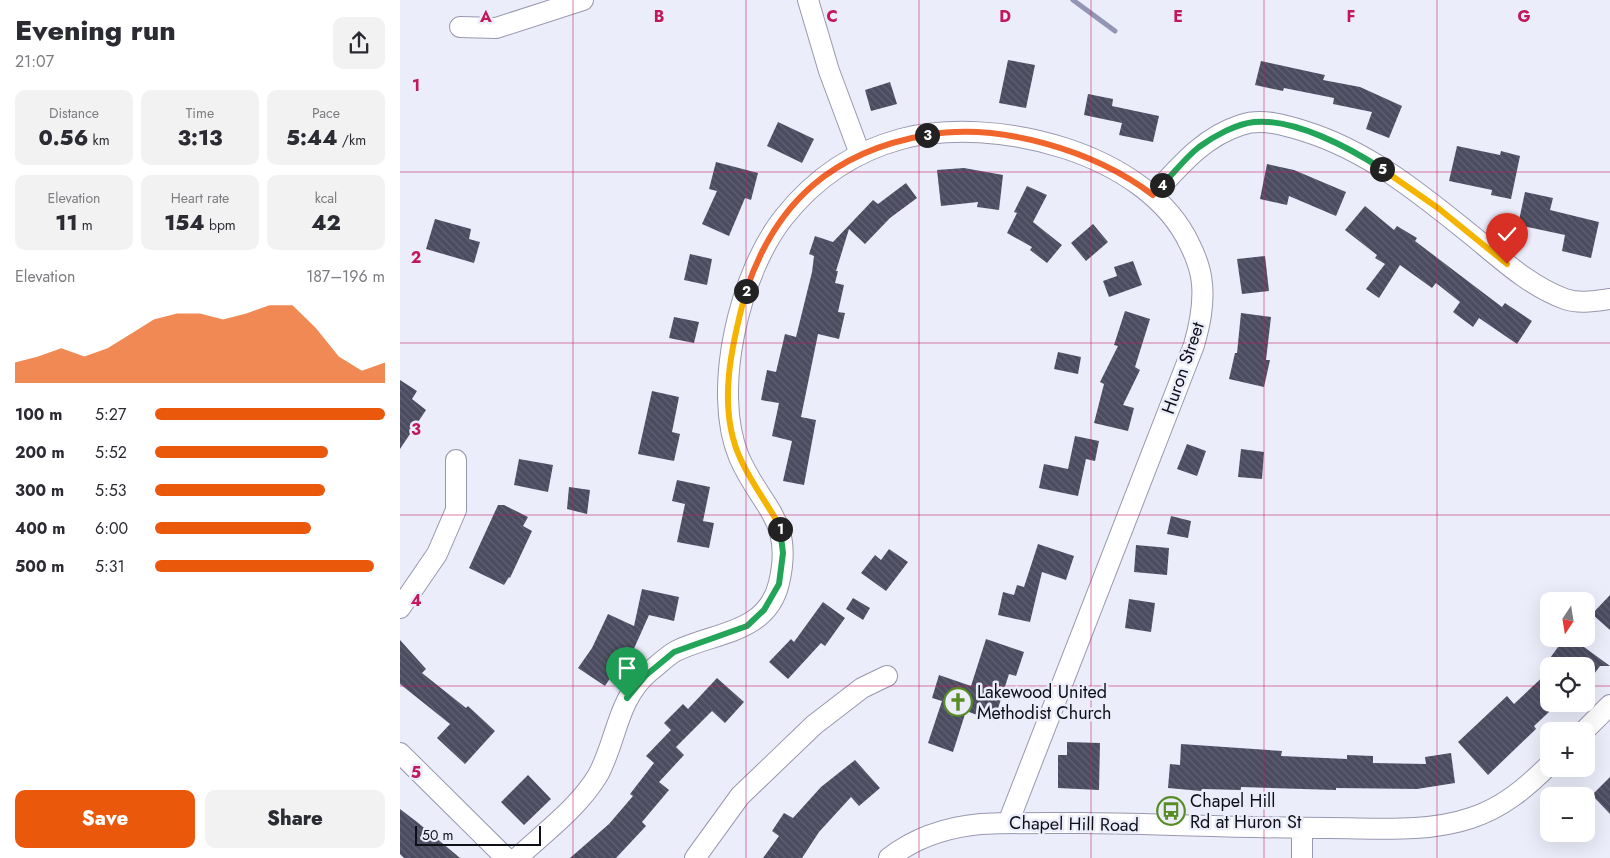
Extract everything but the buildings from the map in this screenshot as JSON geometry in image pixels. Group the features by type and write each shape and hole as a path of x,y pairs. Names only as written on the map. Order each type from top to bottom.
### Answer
{"street":[{"path":"460,27 496,28 582,0"},
{"path":"808,0 829,70 860,154"},
{"path":"1153,195 1190,156 1212,139 1241,125 1256,122 1284,125 1327,138 1363,156 1410,187 1537,285 1565,299 1580,302 1610,299"},
{"name":"Huron Street","path":"517,858 591,786 600,770 627,698 645,676 674,652 747,626 772,599 779,584 782,540 778,523 750,477 734,442 729,407 734,342 747,288 767,243 780,221 821,178 839,164 860,154 902,139 932,134 967,132 1002,135 1044,144 1108,165 1153,195 1185,235 1196,259 1202,280 1200,323 1138,490 1008,823"},
{"path":"400,608 437,554 456,510 456,460"},
{"path":"695,858 740,796 814,725 862,688 887,676"},
{"path":"1593,722 1610,705"},
{"path":"400,753 506,858"},
{"name":"Chapel Hill Road","path":"889,858 904,846 942,830 962,826 1008,823 1302,828 1405,827 1453,823 1472,818 1505,802 1540,773"},
{"path":"1302,828 1302,858"}],"waterway":[{"path":"1073,0 1115,31"}],"place":[{"name":"Lakewood United Methodist Church","path":"958,702"},
{"name":"Chapel Hill Rd at Huron St","path":"1171,811"}],"route":[{"path":"627,698 645,676 674,652 747,626 764,610 779,584 783,553 778,523 740,459 734,442 729,407 729,378 734,342 747,288 767,243 780,221 797,200 839,164 869,150 902,139 932,134 967,132 1002,135 1044,144 1108,165 1153,195 1199,147 1212,139 1241,125 1256,122 1284,125 1327,138 1363,156 1438,208 1507,264"}]}
